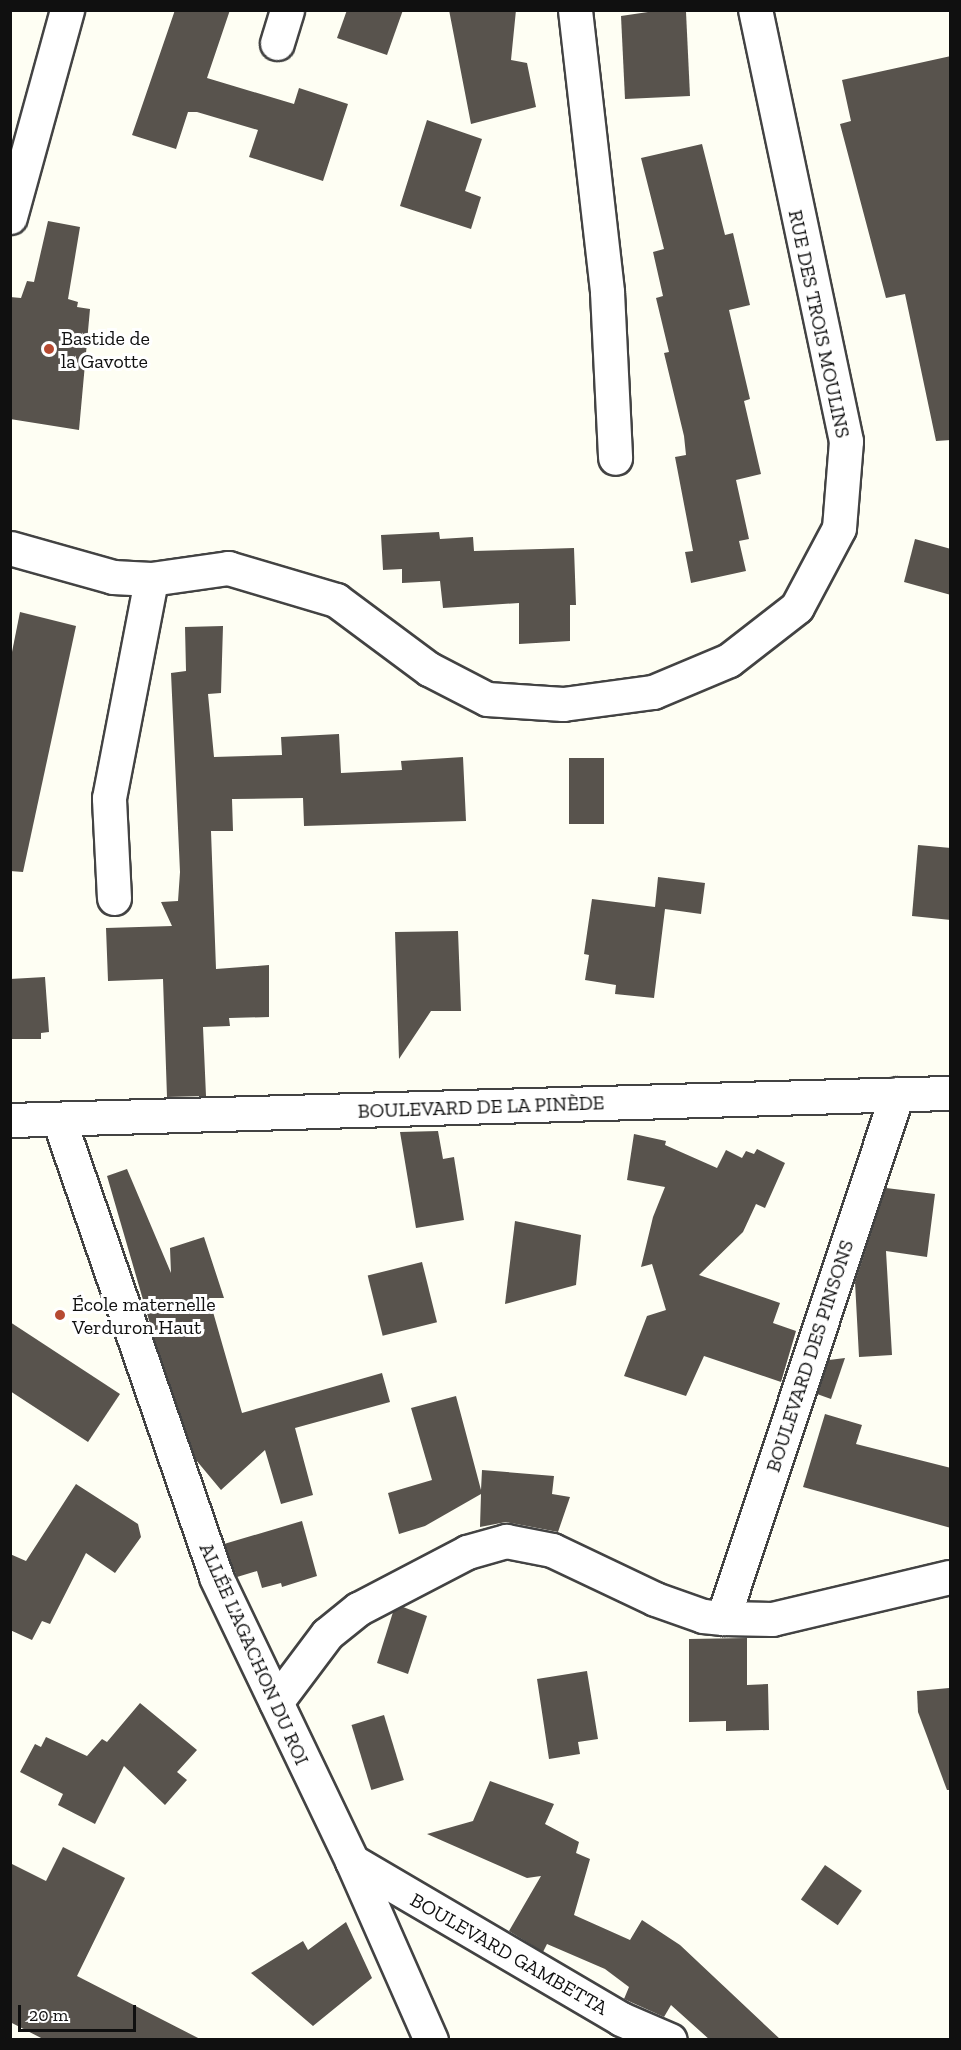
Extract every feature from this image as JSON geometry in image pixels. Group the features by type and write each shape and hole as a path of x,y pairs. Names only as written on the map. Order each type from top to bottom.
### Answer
{"street":[{"path":"10,217 67,10"},
{"path":"277,43 287,10"},
{"path":"575,10 607,292 615,458"},
{"name":"RUE DES TROIS MOULINS","path":"10,548 113,577 151,579 228,568 336,600 429,669 487,699 563,704 653,692 729,660 797,607 839,528 846,441 755,10"},
{"path":"114,898 109,798 151,579"},
{"name":"BOULEVARD DE LA PINÈDE","path":"10,1120 951,1093"},
{"name":"BOULEVARD DES PINSONS","path":"723,1618 897,1094"},
{"name":"ALLÉE L'AGACHON DU ROI","path":"59,1120 216,1577 352,1861 431,2040"},
{"path":"276,1702 327,1634 358,1609 467,1552 506,1541 552,1550 655,1599 703,1616 723,1618 772,1619 951,1577"},
{"name":"BOULEVARD GAMBETTA","path":"352,1861 621,2019 670,2040"}],"building":[{"path":"175,10 230,10 207,78 294,104 299,88 348,104 323,181 249,157 258,130 197,112 188,112 176,149 132,135"},
{"path":"347,10 403,10 387,55 337,38"},
{"path":"449,10 516,10 511,60 527,63 536,107 471,124"},
{"path":"648,12 686,12 690,96 625,99 621,16"},
{"path":"951,56 951,440 936,441 905,294 886,298 840,124 851,121 842,80"},
{"path":"427,120 482,139 465,191 481,197 471,229 400,206"},
{"path":"702,144 725,235 733,233 750,305 729,310 750,399 744,401 761,474 736,480 749,539 739,541 746,571 691,583 685,552 693,551 675,457 686,455 684,436 664,353 669,352 656,298 663,296 653,252 664,249 641,158"},
{"name":"Bastide de la Gavotte","path":"48,221 80,227 68,299 78,302 77,307 90,309 79,430 10,419 10,297 21,298 27,281 34,282"},
{"path":"439,532 440,539 473,537 474,551 574,548 576,605 570,605 570,641 519,644 519,603 443,608 440,581 402,583 402,569 383,570 381,535"},
{"path":"915,539 951,549 951,595 904,582"},
{"path":"20,612 76,626 23,872 10,871 10,662"},
{"path":"223,626 221,693 208,694 214,757 282,755 281,737 339,734 341,773 402,770 401,761 463,757 466,821 304,826 303,798 232,799 233,831 211,831 216,969 269,965 269,1017 229,1018 230,1026 203,1027 206,1096 167,1097 163,979 108,981 106,928 172,926 161,902 178,901 180,872 171,673 186,671 185,627"},
{"path":"569,758 604,758 604,824 569,824"},
{"path":"918,845 951,848 951,920 912,916"},
{"path":"658,877 705,883 701,914 665,909 654,998 615,994 616,985 585,980 589,955 584,954 592,899 655,907"},
{"path":"458,931 461,1011 431,1011 399,1059 395,932"},
{"path":"45,977 49,1032 41,1033 41,1039 10,1039 10,979"},
{"path":"438,1131 443,1159 454,1157 464,1220 416,1228 400,1132"},
{"path":"634,1134 666,1141 665,1145 717,1168 726,1150 742,1158 746,1151 754,1154 757,1149 785,1163 765,1208 756,1204 743,1232 699,1275 780,1303 773,1323 796,1331 781,1382 704,1356 686,1396 624,1376 647,1316 666,1310 652,1264 641,1267 653,1217 665,1187 627,1180"},
{"path":"127,1169 171,1273 170,1248 204,1237 224,1298 209,1298 242,1413 382,1373 390,1402 295,1428 313,1495 281,1504 265,1450 221,1490 196,1460 155,1341 107,1176"},
{"path":"886,1188 935,1194 927,1257 886,1251 892,1355 859,1357 855,1282"},
{"path":"515,1221 581,1235 576,1285 505,1304"},
{"path":"422,1262 437,1322 383,1336 368,1276"},
{"path":"10,1322 120,1394 88,1442 10,1391"},
{"path":"845,1358 831,1399 817,1394 829,1360"},
{"path":"456,1396 481,1490 482,1470 554,1476 552,1494 570,1497 558,1532 506,1522 480,1527 481,1494 425,1526 399,1534 388,1493 432,1480 411,1408"},
{"path":"825,1414 862,1425 856,1444 951,1468 951,1528 803,1487"},
{"path":"76,1484 138,1524 141,1537 115,1573 86,1553 50,1624 42,1621 32,1640 10,1630 10,1554 26,1561"},
{"path":"302,1521 317,1576 282,1587 281,1583 262,1588 257,1571 237,1577 224,1544"},
{"path":"403,1607 427,1616 408,1674 377,1663 393,1612"},
{"path":"747,1638 747,1685 768,1684 769,1730 726,1731 726,1721 689,1722 689,1639"},
{"path":"587,1671 598,1739 578,1742 580,1754 549,1759 537,1679"},
{"path":"949,1688 951,1790 947,1790 918,1712 917,1691"},
{"path":"140,1703 197,1750 177,1772 187,1780 165,1805 124,1766 95,1824 58,1805 63,1794 20,1772 35,1744 41,1747 46,1737 87,1756 102,1739 107,1742"},
{"path":"384,1715 404,1780 371,1790 351,1725"},
{"path":"490,1781 554,1804 545,1824 579,1842 576,1853 590,1859 574,1915 630,1940 642,1920 680,1945 781,2040 710,2040 671,2005 664,2017 624,1999 629,1987 605,1969 547,1944 543,1952 509,1931 541,1876 527,1878 427,1834 473,1821"},
{"path":"63,1847 125,1878 77,1976 202,2040 45,2040 10,2022 10,1863 46,1881"},
{"path":"825,1865 862,1891 838,1925 801,1899"},
{"path":"346,1922 372,1978 313,2026 251,1973 303,1941 308,1950"}],"place":[{"name":"Bastide de la Gavotte","path":"49,349"},
{"name":"École maternelle Verduron Haut","path":"60,1315"}]}
